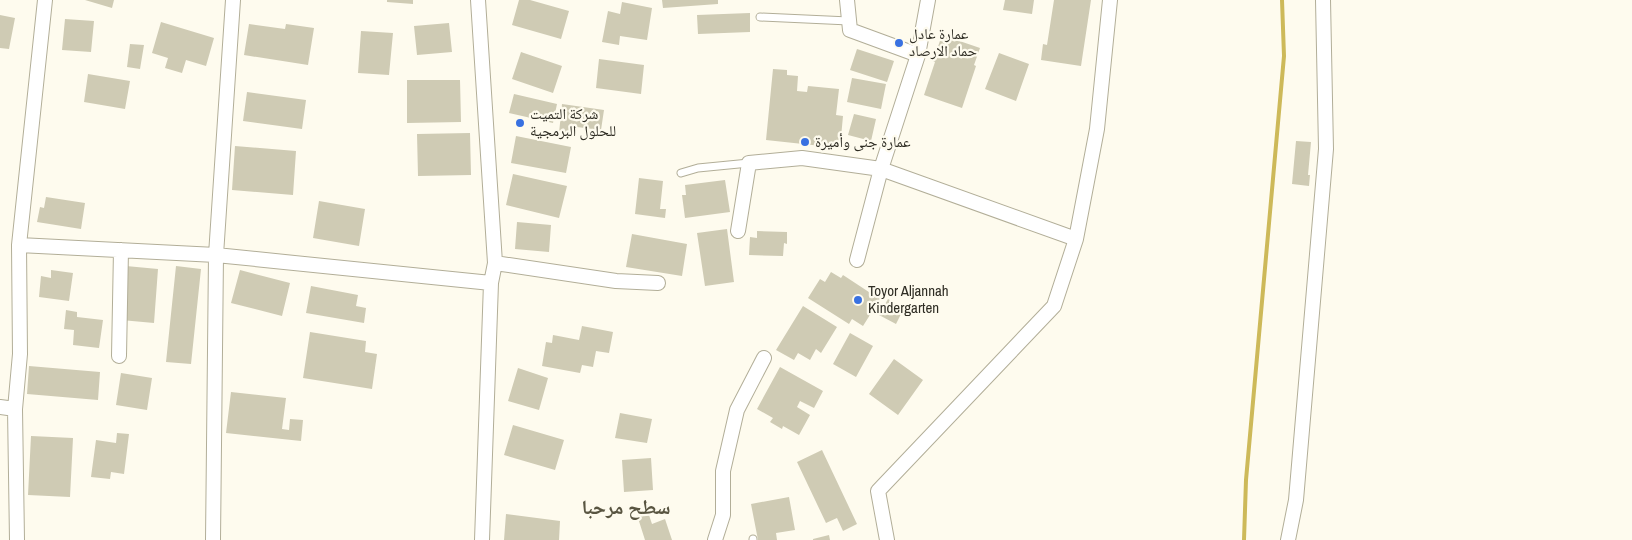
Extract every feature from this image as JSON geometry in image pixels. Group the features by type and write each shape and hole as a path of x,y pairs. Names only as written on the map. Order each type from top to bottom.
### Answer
{"street":[{"path":"17,540 15,409 20,354 19,245 45,0"},
{"path":"213,540 216,255 233,0"},
{"path":"478,0 495,263 491,283 482,540"},
{"path":"847,0 850,30 918,55"},
{"path":"857,260 881,168 918,55 928,0"},
{"path":"887,540 878,491 1054,306 1076,238 1097,129 1110,0"},
{"path":"1288,540 1296,500 1326,149 1323,0"},
{"path":"738,231 749,163 802,158 881,168 1076,238"},
{"path":"19,245 216,255 491,283"},
{"path":"118,356 121,250"},
{"path":"495,263 616,280 658,283"},
{"path":"716,540 723,515 723,471 737,410 764,358"},
{"path":"0,407 15,409"}],"lane":[{"path":"760,17 849,21"},
{"path":"681,173 698,168 749,163"}],"building":[{"path":"85,0 114,0 112,8"},
{"path":"387,0 413,0 413,4 387,2"},
{"path":"519,0 530,0 569,11 561,39 512,25"},
{"path":"662,0 718,0 718,4 663,8"},
{"path":"1005,0 1034,0 1032,14 1003,10"},
{"path":"1054,0 1091,0 1081,66 1041,60 1043,44 1047,45"},
{"path":"622,2 652,8 647,40 620,36 619,45 602,42 608,11 620,14"},
{"path":"750,13 750,32 698,34 697,15"},
{"path":"0,15 15,18 9,49 0,48"},
{"path":"65,19 94,21 91,52 62,50"},
{"path":"161,22 214,38 206,66 186,60 182,73 165,68 168,58 152,53"},
{"path":"449,23 452,52 417,55 414,26"},
{"path":"249,24 285,29 286,24 314,28 308,65 244,55"},
{"path":"361,31 393,33 389,75 358,73"},
{"path":"942,35 980,48 962,108 924,95"},
{"path":"130,44 144,45 140,69 127,67"},
{"path":"857,49 894,61 887,82 850,70"},
{"path":"521,52 562,66 553,93 512,79"},
{"path":"999,53 1029,64 1016,101 985,89"},
{"path":"599,59 644,65 641,94 596,88"},
{"path":"773,69 787,70 787,75 798,76 797,91 807,92 808,86 839,89 836,115 843,116 840,148 766,140"},
{"path":"88,74 130,81 125,109 84,102"},
{"path":"852,78 886,84 881,109 847,102"},
{"path":"407,80 460,80 461,122 407,123"},
{"path":"247,92 306,100 302,129 243,121"},
{"path":"514,94 557,104 553,123 509,113"},
{"path":"562,104 604,110 601,130 577,127 576,135 559,133"},
{"path":"854,114 876,119 871,141 848,135"},
{"path":"470,133 471,175 418,176 417,134"},
{"path":"516,136 571,147 566,173 511,163"},
{"path":"1296,141 1311,142 1309,186 1292,184"},
{"path":"235,146 296,151 293,195 232,190"},
{"path":"513,174 567,186 559,218 506,205"},
{"path":"639,178 663,181 660,209 666,209 665,218 635,214"},
{"path":"725,180 730,212 685,218 682,195 686,195 685,185"},
{"path":"46,197 85,203 81,229 37,222 40,207 44,208"},
{"path":"319,201 365,209 359,246 313,238"},
{"path":"517,222 551,225 549,252 515,249"},
{"path":"727,229 734,282 705,286 697,233"},
{"path":"757,231 787,232 787,244 784,243 783,256 749,255 750,237 757,238"},
{"path":"632,234 687,244 682,276 626,267"},
{"path":"126,266 158,269 154,323 121,320"},
{"path":"176,266 201,269 191,364 166,362"},
{"path":"51,270 73,273 69,301 39,297 41,276 51,278"},
{"path":"240,270 290,283 282,316 231,303"},
{"path":"831,272 841,278 843,275 878,298 883,290 885,291 863,326 852,319 849,324 808,298 820,279 825,282"},
{"path":"311,286 358,295 356,306 366,308 364,323 306,313"},
{"path":"888,299 904,308 896,324 879,315"},
{"path":"803,306 837,327 821,353 816,349 810,360 798,353 794,360 776,350"},
{"path":"66,310 77,312 77,317 103,320 99,348 73,345 74,330 64,329"},
{"path":"582,326 613,332 609,353 596,351 593,367 582,365 580,373 542,366 546,342 552,343 553,335 579,340"},
{"path":"310,332 366,341 365,352 377,354 372,389 303,378"},
{"path":"850,333 873,346 856,377 833,364"},
{"path":"894,359 923,380 898,415 869,394"},
{"path":"29,366 100,372 98,400 27,394"},
{"path":"780,367 823,391 814,408 800,401 797,407 810,415 799,435 783,426 782,429 770,422 773,418 757,409"},
{"path":"518,368 548,378 539,410 508,401"},
{"path":"121,373 152,378 147,410 116,405"},
{"path":"231,392 286,398 282,429 289,430 290,419 303,420 301,441 226,433"},
{"path":"620,413 652,419 647,443 615,438"},
{"path":"513,425 564,440 555,470 504,455"},
{"path":"117,433 129,434 124,474 111,472 110,479 91,477 96,440 116,443"},
{"path":"31,436 73,438 70,497 28,495"},
{"path":"822,450 857,524 843,531 837,518 826,523 797,462"},
{"path":"651,458 653,490 624,492 622,460"},
{"path":"789,497 795,530 776,533 777,540 758,540 751,504"},
{"path":"648,512 652,524 665,519 672,540 645,540 637,515"},
{"path":"506,514 560,521 559,540 504,540"},
{"path":"829,535 830,540 813,540 813,539"}],"waterway":[{"path":"1244,540 1246,480 1284,56 1282,0"}],"place":[{"name":"عمارة عادل حماد الارصاد","path":"899,43"},
{"name":"شركة التميت للحلول البرمجية","path":"520,123"},
{"name":"عمارة جنى وأميرة","path":"805,142"},
{"name":"Toyor Aljannah Kindergarten","path":"858,300"}],"district":[{"name":"سطح مرحبا","path":"626,507"}]}
